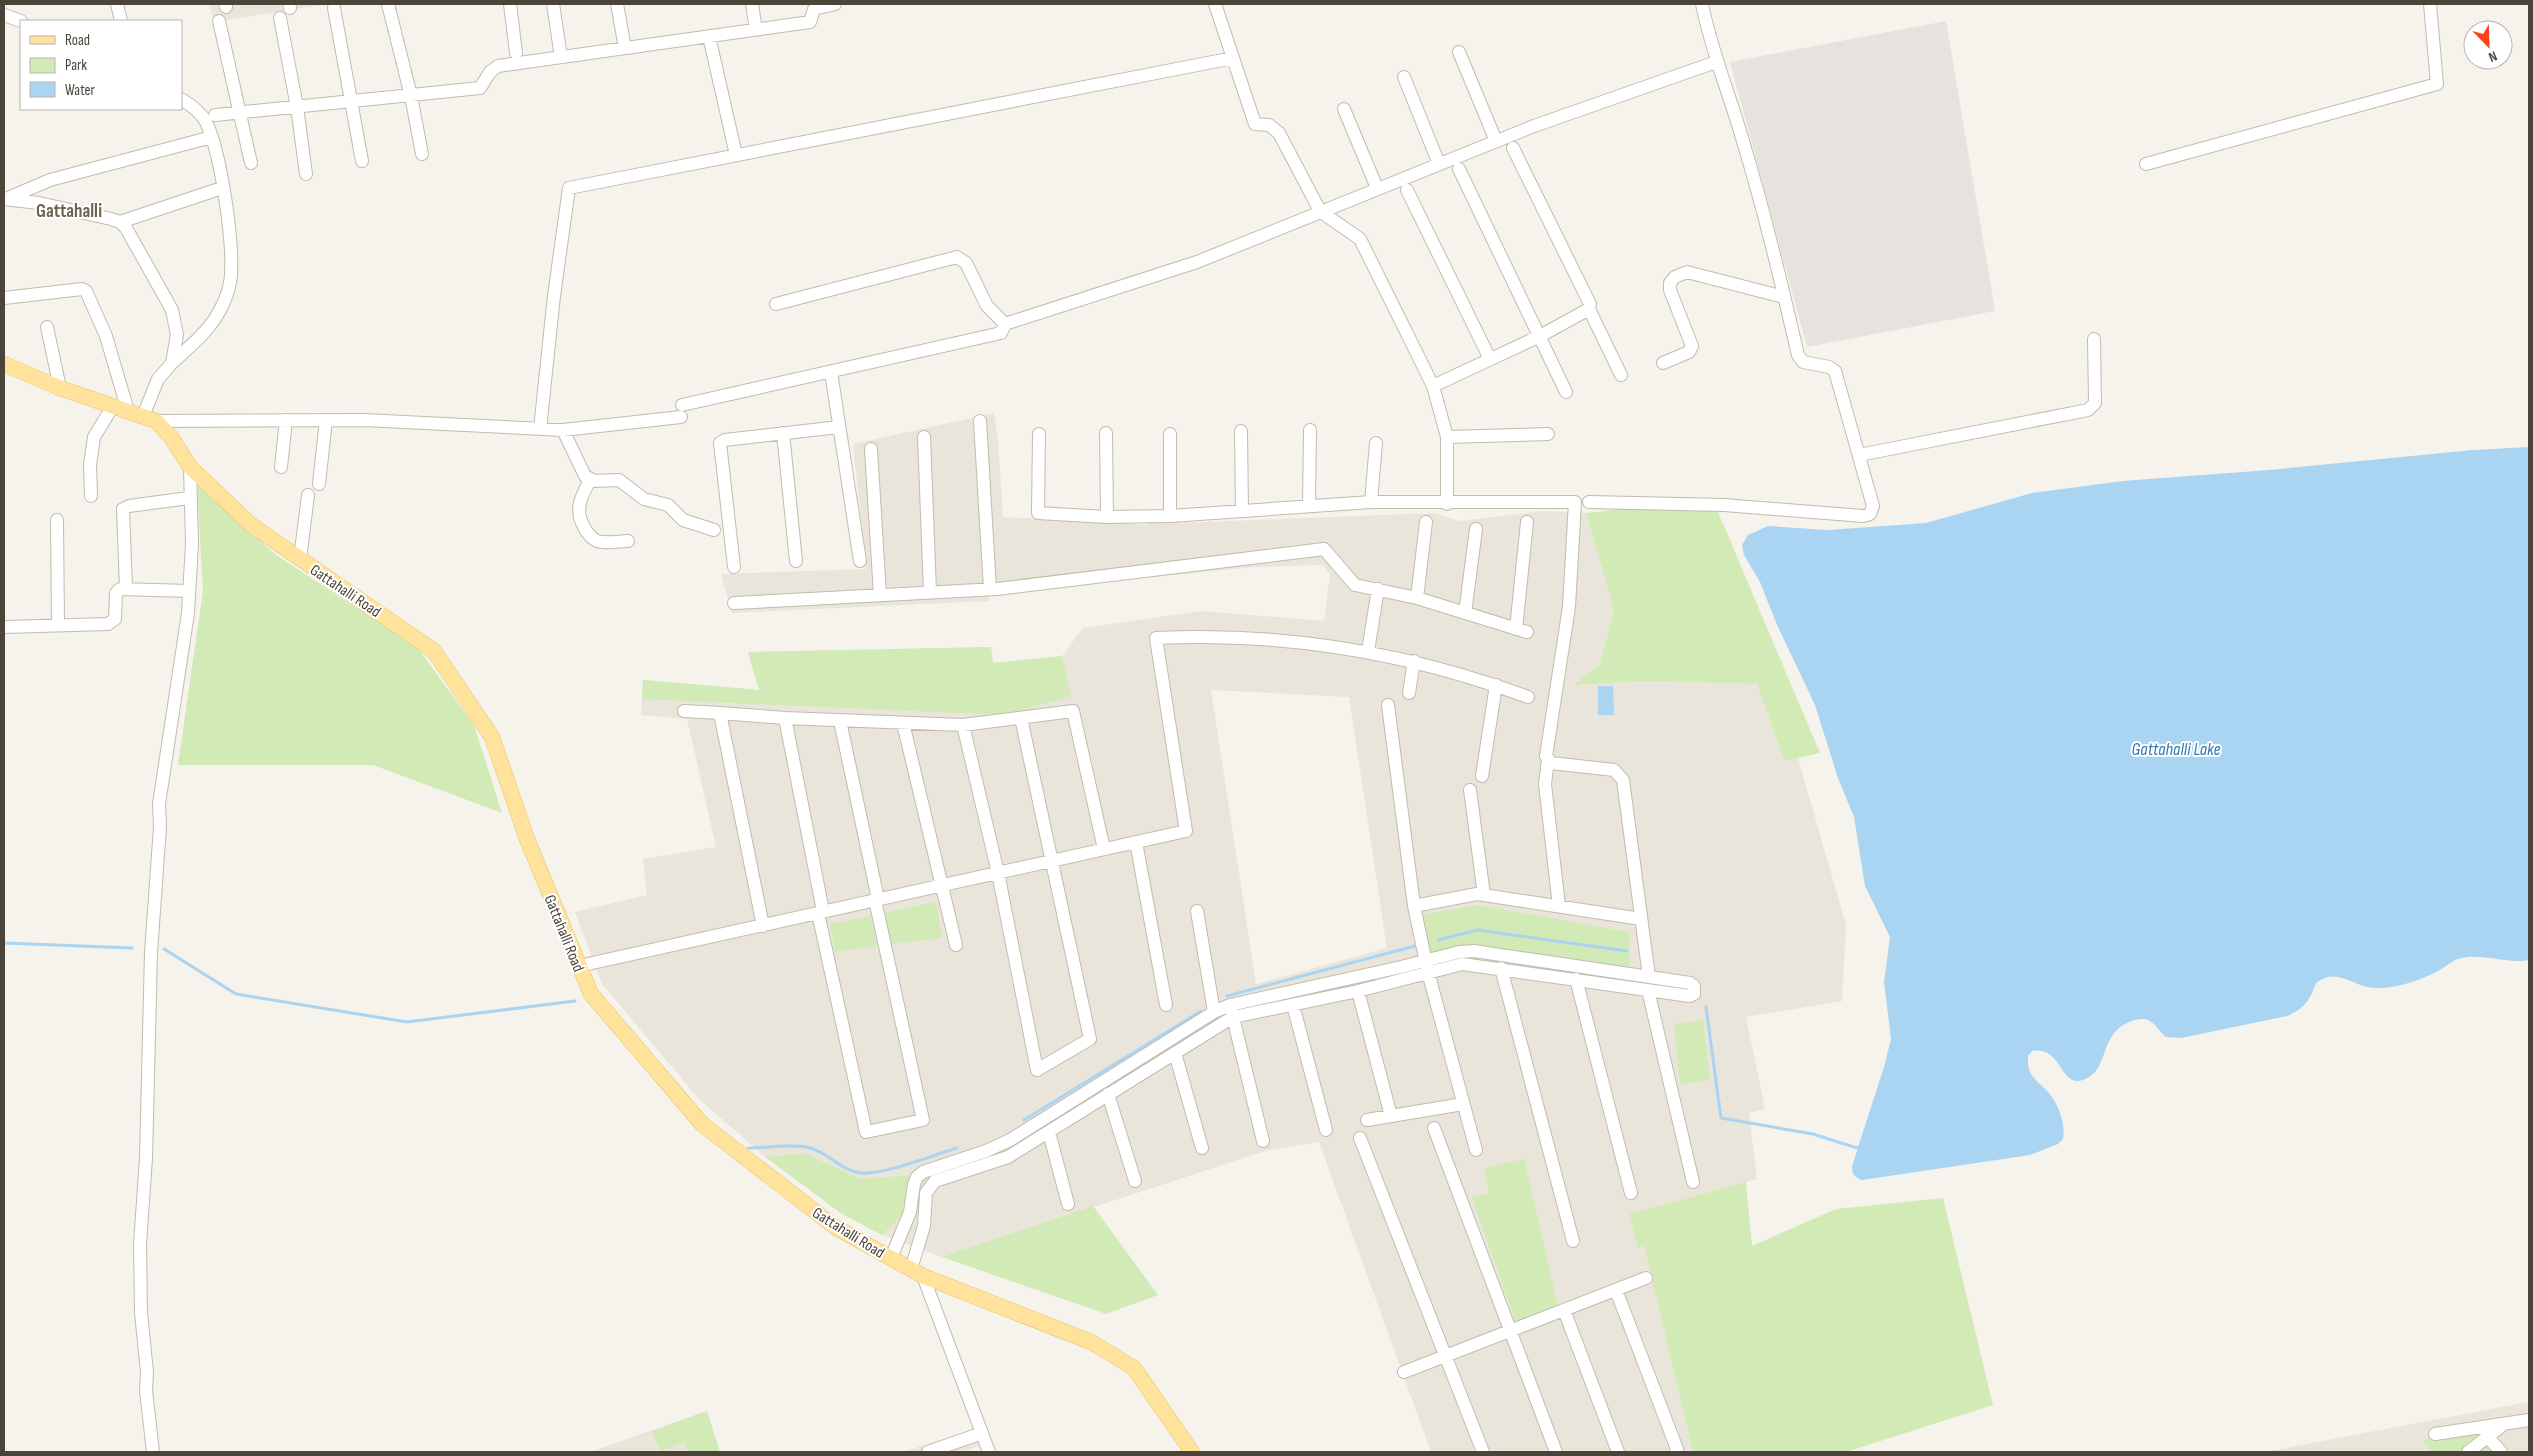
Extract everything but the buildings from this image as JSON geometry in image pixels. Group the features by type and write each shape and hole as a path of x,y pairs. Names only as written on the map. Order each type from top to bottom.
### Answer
{"main road":[{"name":"Gattahalli Road","path":"4,364 60,388 142,416 171,437 190,467 250,524 434,650 492,737 527,839 591,994 702,1124 835,1227 917,1273 1091,1342 1134,1368 1192,1452"}],"street":[{"path":"117,4 121,20"},
{"path":"388,4 411,96 422,154"},
{"path":"510,4 516,53"},
{"path":"554,4 561,57"},
{"path":"617,4 625,48"},
{"path":"752,4 756,30"},
{"path":"215,115 480,88 490,72 498,66 810,22 814,7 835,4"},
{"path":"1215,4 1255,124 1269,125 1280,133 1320,211 1360,239 1433,386 1447,437 1447,504"},
{"path":"1589,502 1724,505 1863,516 1870,514 1872,506 1838,378 1829,367 1808,364 1803,362 1798,355 1761,200 1733,105 1716,62 1702,4"},
{"path":"2146,164 2437,84 2430,4"},
{"path":"334,8 362,161"},
{"path":"4,15 20,21"},
{"path":"280,18 298,107 306,174"},
{"path":"219,21 251,163"},
{"path":"709,36 736,155"},
{"path":"1459,52 1496,141"},
{"path":"540,429 554,296 569,188 1233,58"},
{"path":"142,416 364,420 563,430 681,411 831,372 1001,333 1005,324 1197,262 1496,141 1716,62"},
{"path":"1404,77 1439,164"},
{"path":"142,416 158,379 172,363 209,329 223,304 231,274 229,229 212,137 205,120 192,105 182,100"},
{"path":"1344,108 1377,188"},
{"path":"6,199 50,180 212,137"},
{"path":"1513,148 1590,304 1589,309 1621,375"},
{"path":"1459,169 1566,392"},
{"path":"6,199 120,222 222,188"},
{"path":"1407,190 1490,359"},
{"path":"120,222 126,228 172,310 177,335 172,363"},
{"path":"776,304 957,257 966,263 987,306 1005,324"},
{"path":"1663,363 1689,352 1692,346 1692,341 1670,290 1670,283 1682,274 1687,272 1784,297"},
{"path":"4,298 86,290 142,416"},
{"path":"1433,386 1540,336 1589,309"},
{"path":"47,327 60,388"},
{"path":"1859,455 2088,410 2095,403 2094,340"},
{"path":"831,372 860,562"},
{"path":"91,496 90,465 94,437 113,406"},
{"path":"281,466 286,420"},
{"path":"319,484 326,420"},
{"path":"980,422 990,589"},
{"path":"734,567 720,443 725,440 839,427"},
{"path":"563,430 585,476 590,480 619,480 644,498 668,505 683,520 714,530"},
{"path":"1309,506 1310,430"},
{"path":"1241,431 1242,511"},
{"path":"1106,433 1107,517"},
{"path":"783,434 796,561"},
{"path":"1040,434 1038,513 1107,517 1170,516 1371,502 1447,504 1575,502 1569,607 1546,756 1548,760 1545,784 1559,906"},
{"path":"1170,434 1170,516"},
{"path":"1447,437 1548,434"},
{"path":"924,437 930,592"},
{"path":"1371,502 1376,443"},
{"path":"871,449 880,595"},
{"path":"153,1452 146,1391 147,1372 141,1313 140,1244 146,1158 151,952 160,827 159,804 188,613 192,543 190,467"},
{"path":"590,480 579,502 578,511 588,533 596,540 604,542 628,541"},
{"path":"300,559 308,495"},
{"path":"126,588 123,509 128,506 190,498"},
{"path":"56,520 58,626"},
{"path":"1417,598 1426,522"},
{"path":"734,604 990,589 1324,550 1354,584 1417,598 1522,631 1527,522"},
{"path":"1465,613 1476,530"},
{"path":"4,627 108,624 115,619 116,593 126,588 189,591"},
{"path":"1368,651 1378,589"},
{"path":"579,966 1186,830 1156,638 1196,636 1265,638 1368,651 1414,661 1496,685 1528,697"},
{"path":"1409,693 1414,661"},
{"path":"1482,776 1496,685"},
{"path":"1388,704 1414,906 1427,966 1476,1150"},
{"path":"684,711 840,721 963,726 1073,710 1104,849"},
{"path":"720,712 763,926"},
{"path":"785,718 821,912 866,1132 922,1120 840,721"},
{"path":"963,726 998,872 1037,1070 1090,1039 1021,718"},
{"path":"903,723 956,945"},
{"path":"1548,760 1551,763 1614,770 1620,774 1623,780 1649,977"},
{"path":"1470,790 1484,894"},
{"path":"1136,842 1166,1005"},
{"path":"1414,906 1484,894 1641,919"},
{"path":"1197,911 1214,1012"},
{"path":"891,1258 910,1212 914,1184 917,1177 923,1172 986,1151 1010,1140 1214,1012 1232,1011 1293,1004 1358,991 1427,966 1459,952 1474,951 1690,983 1695,990 1694,994 1690,996 1462,964 1427,966 1232,1011 1175,1052 1008,1157 935,1181 929,1187 917,1273 989,1452"},
{"path":"1501,968 1573,1241"},
{"path":"1576,979 1631,1193"},
{"path":"1648,990 1693,1182"},
{"path":"1358,991 1391,1116"},
{"path":"1293,1004 1326,1130"},
{"path":"1232,1011 1263,1140"},
{"path":"1175,1052 1202,1148"},
{"path":"1108,1094 1135,1181"},
{"path":"1367,1120 1463,1104"},
{"path":"1434,1128 1508,1331 1556,1452"},
{"path":"1049,1132 1068,1204"},
{"path":"1360,1138 1483,1452"},
{"path":"1404,1372 1446,1354 1646,1278"},
{"path":"1616,1290 1677,1449 1676,1452"},
{"path":"1564,1310 1618,1452"},
{"path":"2435,1434 2529,1420"},
{"path":"2468,1452 2506,1423"},
{"path":"928,1452 982,1433"},
{"path":"2488,1437 2501,1452"}],"shaded area":[{"path":"208,4 326,4 215,22"},
{"path":"1946,21 1995,311 1807,347 1730,62"},
{"path":"994,413 998,440 1003,517 1147,525 1153,522 1177,520 1179,523 1434,513 1459,521 1542,511 1586,513 1614,610 1600,664 1575,685 1645,681 1757,684 1784,761 1798,758 1846,925 1842,1001 1746,1017 1765,1109 1749,1113 1757,1179 1629,1214 1639,1247 1644,1244 1693,1452 1431,1452 1319,1142 1268,1150 942,1257 882,1235 908,1210 907,1190 909,1175 860,1179 805,1153 765,1157 699,1099 602,984 575,912 647,895 643,859 716,847 687,719 641,715 643,680 759,690 748,652 991,647 993,663 1062,656 1083,628 1201,611 1324,621 1330,575 1323,565 1256,567 989,593 989,601 732,613 721,574 866,569 853,444","holes":["1211,690 1349,697 1387,948 1256,984"]},
{"path":"2529,1402 2529,1452 2264,1452"},
{"path":"707,1411 720,1452 590,1452"},
{"path":"973,1429 979,1446 961,1452 903,1452"}],"green space":[{"path":"197,482 276,555 417,647 474,725 502,813 373,765 178,765 203,591"},
{"path":"1713,500 1820,753 1784,761 1757,684 1645,681 1574,685 1600,664 1614,610 1586,513"},
{"path":"991,647 993,663 1062,656 1071,696 1004,715 642,699 643,680 759,690 748,652"},
{"path":"936,902 942,938 890,944 883,913"},
{"path":"1477,905 1629,932 1630,969 1471,944 1431,954 1423,915"},
{"path":"870,916 877,946 835,952 830,924"},
{"path":"1703,1020 1710,1080 1680,1084 1674,1024"},
{"path":"805,1153 860,1179 910,1175 907,1190 908,1210 882,1235 842,1214 765,1157"},
{"path":"1524,1159 1558,1307 1516,1322 1472,1198 1489,1193 1484,1168"},
{"path":"1746,1182 1752,1246 1836,1209 1943,1198 1993,1405 1846,1452 1693,1452 1644,1245 1638,1248 1629,1214"},
{"path":"1093,1206 1158,1295 1106,1314 942,1257"},
{"path":"707,1411 720,1452 688,1452 684,1442 660,1451 652,1431"},
{"path":"2479,1430 2490,1447 2484,1452 2432,1452 2423,1440"}],"water":[{"name":"Gattahalli Lake","path":"2529,447 2529,960 2461,958 2424,978 2383,988 2367,987 2331,976 2316,983 2306,1003 2287,1016 2181,1038 2166,1037 2148,1020 2134,1020 2121,1027 2114,1034 2108,1043 2098,1069 2083,1080 2075,1081 2069,1078 2050,1055 2042,1051 2032,1051 2028,1056 2030,1073 2052,1097 2062,1120 2063,1139 2058,1144 2030,1155 1862,1180 1855,1176 1852,1166 1884,1067 1891,1039 1884,982 1890,937 1865,886 1854,817 1838,778 1815,705 1777,625 1760,582 1744,555 1742,545 1748,535 1768,526 1828,530 1926,523 2032,493 2123,481 2269,470 2473,450"},
{"path":"1598,686 1613,686 1614,715 1598,715"}],"waterway":[{"path":"1438,940 1477,930 1627,951"},
{"path":"4,943 132,948"},
{"path":"1227,996 1415,946"},
{"path":"164,949 236,994 407,1022 575,1001"},
{"path":"1706,1007 1721,1118 1813,1134 1857,1148 1860,1146"},
{"path":"1024,1120 1201,1011"},
{"path":"748,1148 806,1147 820,1152 847,1169 861,1173 895,1168 957,1148"}],"district":[{"name":"Gattahalli","path":"69,210"}]}
